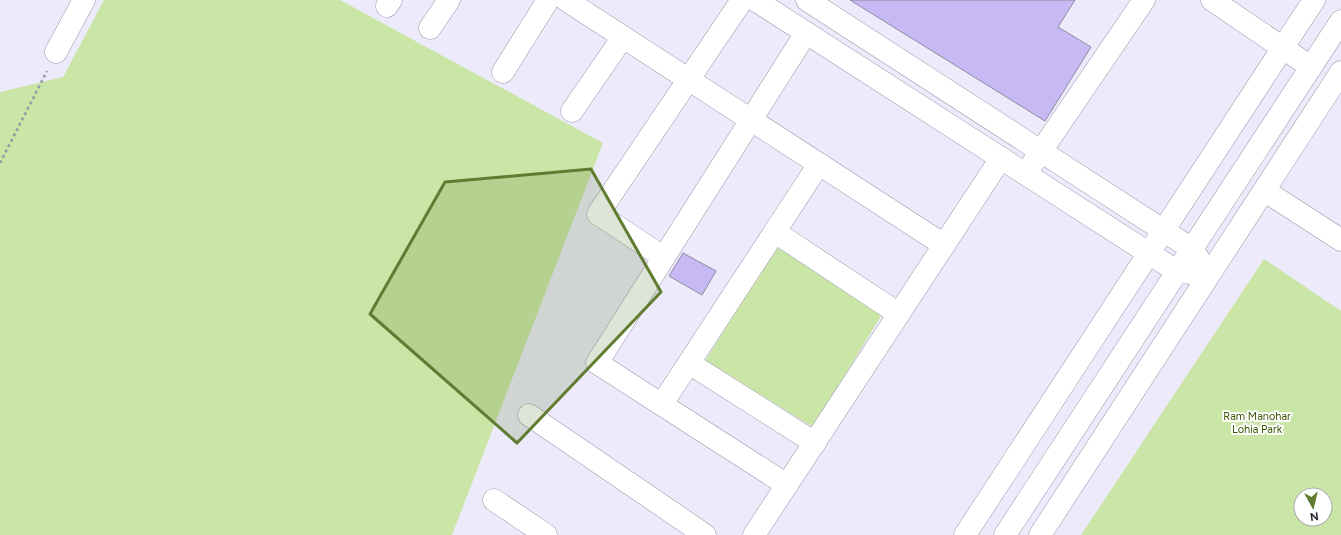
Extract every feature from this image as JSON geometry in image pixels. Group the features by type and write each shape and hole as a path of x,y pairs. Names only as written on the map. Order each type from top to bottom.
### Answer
{"street":[{"path":"56,52 84,0"},
{"path":"430,28 449,0"},
{"path":"503,72 548,0"},
{"path":"566,0 944,245"},
{"path":"663,257 598,214 742,0"},
{"path":"755,0 1178,272 1210,275"},
{"path":"807,0 1192,249 1210,275"},
{"path":"1026,174 1144,0"},
{"path":"1212,0 1311,67"},
{"path":"965,535 1314,0"},
{"path":"1005,535 1341,22"},
{"path":"787,485 597,363 806,33"},
{"path":"572,111 623,37"},
{"path":"1040,535 1341,72"},
{"path":"754,535 1001,158"},
{"path":"662,404 819,164"},
{"path":"1265,191 1341,240"},
{"path":"775,232 900,314"},
{"path":"689,363 815,443"},
{"path":"529,415 705,535"},
{"path":"494,500 546,535"}],"path":[{"path":"0,163 56,52"}],"highlighted area":[{"path":"591,169 661,292 517,443 370,314 445,182"}],"green space":[{"path":"104,0 340,0 603,143 452,535 0,535 0,92 63,77"},
{"path":"776,247 883,313 813,427 705,361"},
{"name":"Ram Manohar Lohia Park","path":"1264,259 1341,311 1341,535 1081,535"}],"building":[{"path":"850,0 1075,0 1058,27 1091,47 1045,121"},
{"path":"683,253 716,271 702,295 669,276"}]}
